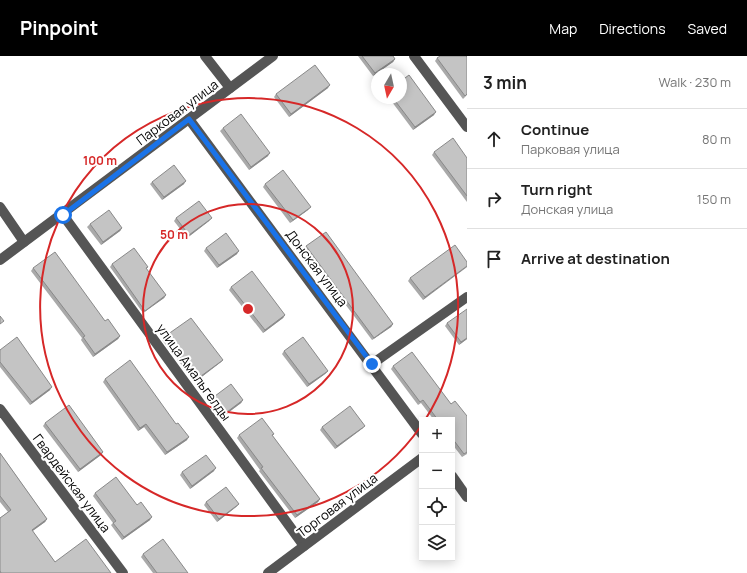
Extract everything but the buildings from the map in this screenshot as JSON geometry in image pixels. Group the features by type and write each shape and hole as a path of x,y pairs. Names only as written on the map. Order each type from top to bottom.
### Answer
{"street":[{"path":"205,56 230,88"},
{"name":"Парковая улица","path":"0,260 63,215 273,56"},
{"path":"414,56 467,127"},
{"name":"Донская улица","path":"189,119 372,364 419,430"},
{"path":"0,207 24,242"},
{"name":"улица Амальгелды","path":"63,215 304,546"},
{"path":"372,364 467,297"},
{"name":"Гвардейская улица","path":"0,409 123,573"},
{"name":"Торговая улица","path":"268,573 419,460"},
{"path":"455,480 467,497"}],"route":[{"path":"63,215 189,119 372,364"}]}
